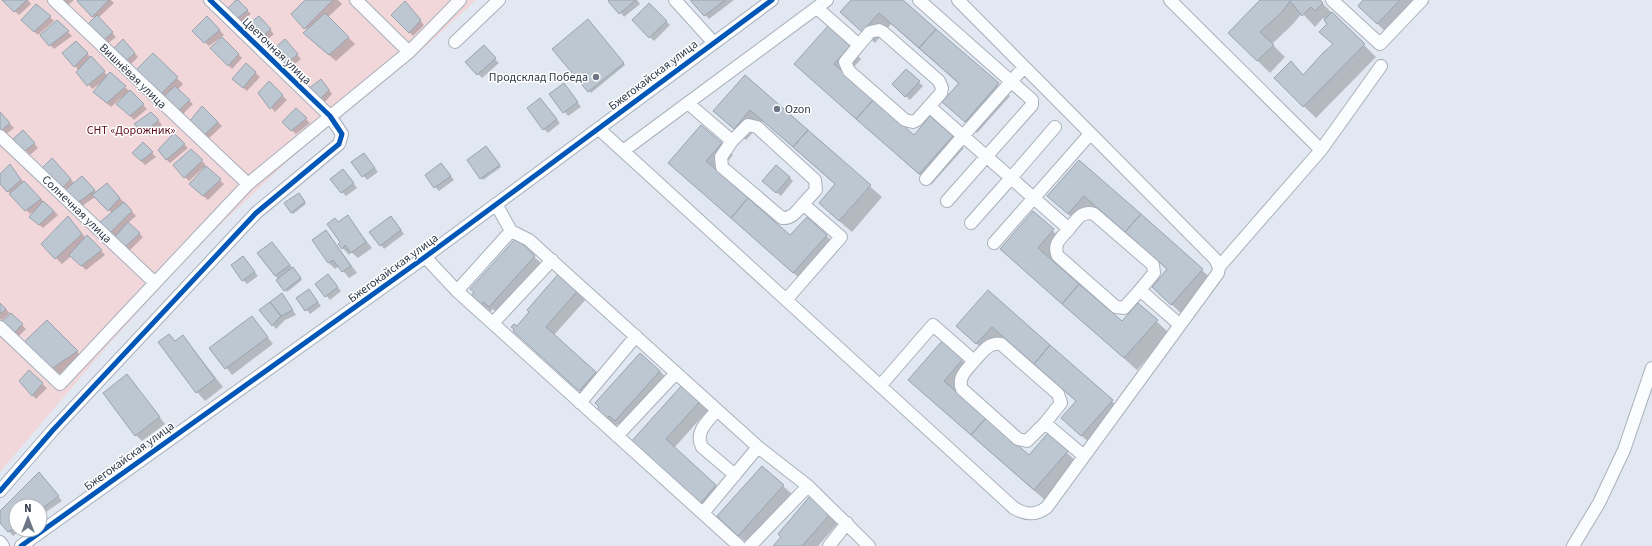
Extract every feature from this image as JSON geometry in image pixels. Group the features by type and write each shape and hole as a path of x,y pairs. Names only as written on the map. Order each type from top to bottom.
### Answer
{"street":[{"name":"Вишнёвая улица","path":"54,0 248,184"},
{"name":"Цветочная улица","path":"0,491 53,430 256,213 339,144 342,134 330,116 210,0"},
{"path":"356,0 409,52"},
{"path":"0,327 60,384 248,184 409,52 460,0"},
{"path":"455,42 499,0"},
{"path":"675,0 713,42"},
{"name":"Бжегокайская улица","path":"26,545 425,257 599,129 713,42 772,0"},
{"path":"623,151 689,104 827,0"},
{"path":"958,0 1215,259 1220,267"},
{"path":"1170,0 1321,150"},
{"path":"1332,0 1380,44 1422,0"},
{"path":"925,2 1031,98 1032,105 947,201"},
{"path":"816,8 859,45"},
{"path":"879,30 939,81 942,88 941,93 918,120 913,122 905,120 849,71 845,62 859,45 870,32 879,30"},
{"path":"599,129 1014,508 1022,513 1037,513 1047,507 1180,325 1220,267 1321,150 1381,66"},
{"path":"926,178 1024,67"},
{"path":"689,104 732,141"},
{"path":"930,106 1069,229"},
{"path":"752,125 812,176 816,184 816,190 794,214 787,218 782,218 722,167 720,161 723,152 732,141 744,127 752,125"},
{"path":"971,223 1055,127"},
{"path":"994,243 1090,134"},
{"name":"Солнечная улица","path":"0,136 155,283"},
{"path":"496,204 511,231 529,240 552,260 758,448 808,486 869,546"},
{"path":"786,300 841,237 803,204"},
{"path":"1090,212 1094,214 1153,265 1154,273 1140,290 1124,308 1116,307 1058,256 1056,251 1056,243 1081,215 1090,212"},
{"path":"457,291 511,231"},
{"path":"425,257 457,291 739,546"},
{"path":"493,323 552,260"},
{"path":"1140,290 1180,325"},
{"path":"880,386 933,325 974,361"},
{"path":"580,403 636,336"},
{"path":"996,343 1001,344 1058,394 1060,398 1059,407 1032,437 1023,441 962,389 960,384 962,376 974,361 988,346 996,343"},
{"path":"1573,546 1599,502 1624,450 1652,368"},
{"path":"618,436 676,373"},
{"path":"717,410 702,428 700,442 702,447 735,475"},
{"path":"1045,423 1084,456"},
{"path":"703,514 758,448"},
{"path":"750,546 808,486"},
{"path":"829,546 847,523"},
{"path":"0,542 3,546"}],"green space":[{"name":"СНТ «Дорожник»","path":"0,0 476,0 411,60 292,157 204,240 109,344 0,472"}],"building":[{"path":"2,0 27,0 14,12"},
{"path":"109,0 92,17 77,1"},
{"path":"236,0 238,0 248,10 234,21 225,11"},
{"path":"305,0 333,0 304,29 291,14"},
{"path":"636,0 619,14 608,1"},
{"path":"690,0 725,0 704,16"},
{"path":"851,0 903,0 936,29 919,48 879,13 862,32 840,12"},
{"path":"1260,0 1320,0 1323,3 1315,11 1311,7 1302,16 1290,1 1282,12 1260,32 1274,45 1257,61 1228,33"},
{"path":"1363,0 1400,0 1377,24 1358,6"},
{"path":"405,1 421,20 409,33 391,15"},
{"path":"649,3 667,21 649,38 632,20"},
{"path":"36,4 51,16 34,32 21,20"},
{"path":"1332,12 1365,44 1303,107 1274,78 1291,61 1303,75 1333,44 1319,32 1327,24 1324,20"},
{"path":"325,13 349,37 329,55 303,33"},
{"path":"97,15 113,32 103,41 86,26"},
{"path":"207,16 220,30 204,43 192,31"},
{"path":"259,16 271,29 257,41 243,28"},
{"path":"588,19 624,63 588,92 552,49"},
{"path":"57,20 69,31 49,46 40,35"},
{"path":"828,26 850,46 834,64 874,99 856,119 794,64"},
{"path":"936,29 999,83 965,122 942,102 959,83 919,48"},
{"path":"222,37 239,54 228,66 210,48"},
{"path":"123,39 135,53 125,62 112,50"},
{"path":"285,39 298,54 282,67 268,54"},
{"path":"76,41 88,53 74,67 62,53"},
{"path":"484,45 496,58 477,75 465,62"},
{"path":"153,53 178,77 159,96 134,72"},
{"path":"91,56 105,71 87,86 76,72"},
{"path":"246,63 256,72 243,88 232,79"},
{"path":"906,69 920,81 905,97 892,84"},
{"path":"110,72 126,86 107,103 93,92"},
{"path":"745,75 808,130 793,147 750,110 734,129 713,111"},
{"path":"321,79 329,90 319,100 308,89"},
{"path":"269,81 283,95 270,109 258,93"},
{"path":"564,83 578,102 563,113 549,94"},
{"path":"175,86 190,100 177,112 162,98"},
{"path":"130,90 144,104 130,116 116,104"},
{"path":"540,98 557,119 543,130 527,108"},
{"path":"874,99 914,135 930,116 953,136 919,174 856,119"},
{"path":"202,106 218,122 202,137 189,122"},
{"path":"296,108 307,118 291,131 282,122"},
{"path":"0,112 10,123 1,131 0,130"},
{"path":"151,112 159,120 144,133 134,124"},
{"path":"701,125 722,143 706,161 748,198 731,218 668,163"},
{"path":"23,130 35,143 25,151 13,139"},
{"path":"808,130 871,185 839,221 819,203 835,184 793,147"},
{"path":"174,133 185,144 166,160 158,150"},
{"path":"143,142 153,152 141,161 132,153"},
{"path":"486,146 500,165 480,179 467,160"},
{"path":"191,149 203,160 184,178 173,165"},
{"path":"364,153 375,168 362,177 351,162"},
{"path":"52,158 71,179 61,189 41,169"},
{"path":"1079,160 1141,214 1125,232 1084,196 1068,214 1047,196"},
{"path":"441,163 451,176 434,188 425,175"},
{"path":"10,164 21,180 7,192 0,184 0,174"},
{"path":"776,165 790,177 776,193 762,181"},
{"path":"206,166 221,179 203,196 189,184"},
{"path":"343,169 354,183 341,193 330,179"},
{"path":"82,176 95,190 77,203 65,190"},
{"path":"24,181 41,199 25,211 9,194"},
{"path":"107,183 120,198 108,211 92,195"},
{"path":"299,193 305,202 291,213 284,203"},
{"path":"748,198 790,235 807,217 827,235 793,273 731,218"},
{"path":"43,201 54,211 39,225 29,217"},
{"path":"124,202 132,211 110,233 100,222"},
{"path":"1033,211 1054,229 1038,248 1079,284 1062,304 1000,249"},
{"path":"1141,214 1203,269 1171,305 1152,287 1167,269 1125,232"},
{"path":"348,215 366,242 351,253 345,245 342,249 338,244 340,242 327,224 335,218 338,222"},
{"path":"68,216 82,234 55,259 41,244"},
{"path":"391,216 401,230 380,246 369,232"},
{"path":"128,222 140,233 124,248 113,239"},
{"path":"326,230 351,266 342,272 333,260 328,263 312,240"},
{"path":"87,235 102,250 81,266 69,255"},
{"path":"516,238 535,256 489,307 484,302 481,305 471,296 474,292 470,289"},
{"path":"272,242 290,265 275,276 257,253"},
{"path":"243,256 255,272 242,281 231,265"},
{"path":"293,267 301,278 284,291 276,280"},
{"path":"561,271 580,288 546,327 596,372 579,391 513,331 514,329 511,327 514,324 517,326 529,312 527,310"},
{"path":"328,274 338,287 325,297 315,284"},
{"path":"1079,284 1122,321 1138,303 1158,320 1124,358 1062,304"},
{"path":"309,289 318,302 305,311 296,298"},
{"path":"988,290 1050,345 1034,364 992,327 976,344 956,326"},
{"path":"282,293 293,310 281,316 270,302"},
{"path":"270,302 281,316 272,326 259,310"},
{"path":"0,303 6,309 0,314"},
{"path":"11,313 23,324 13,334 0,323"},
{"path":"252,316 268,337 225,369 209,348"},
{"path":"47,320 78,351 51,369 23,343"},
{"path":"169,334 175,341 183,335 215,379 196,393 158,342"},
{"path":"942,341 963,359 944,381 986,418 971,435 908,380"},
{"path":"1050,345 1113,400 1081,436 1061,418 1076,401 1034,364"},
{"path":"640,353 660,371 615,421 609,416 606,419 596,410 599,407 595,403"},
{"path":"29,370 43,383 32,396 19,381"},
{"path":"127,374 160,417 135,436 103,393"},
{"path":"683,384 701,400 666,439 716,485 699,505 630,443"},
{"path":"986,418 1029,455 1048,433 1068,451 1034,490 971,435"},
{"path":"762,466 784,485 738,536 717,516"},
{"path":"39,472 59,496 48,504 48,498 13,498"},
{"path":"811,495 831,513 802,546 773,546 781,537 778,534"},
{"path":"8,503 8,532 0,523 0,511"}],"cycle path":[{"path":"0,491 53,430 256,213 339,144 342,134 330,116 210,0"},
{"path":"21,546 425,257 772,0"}],"place":[{"name":"Продсклад Победа","path":"596,77"},
{"name":"Ozon","path":"777,109"}]}
